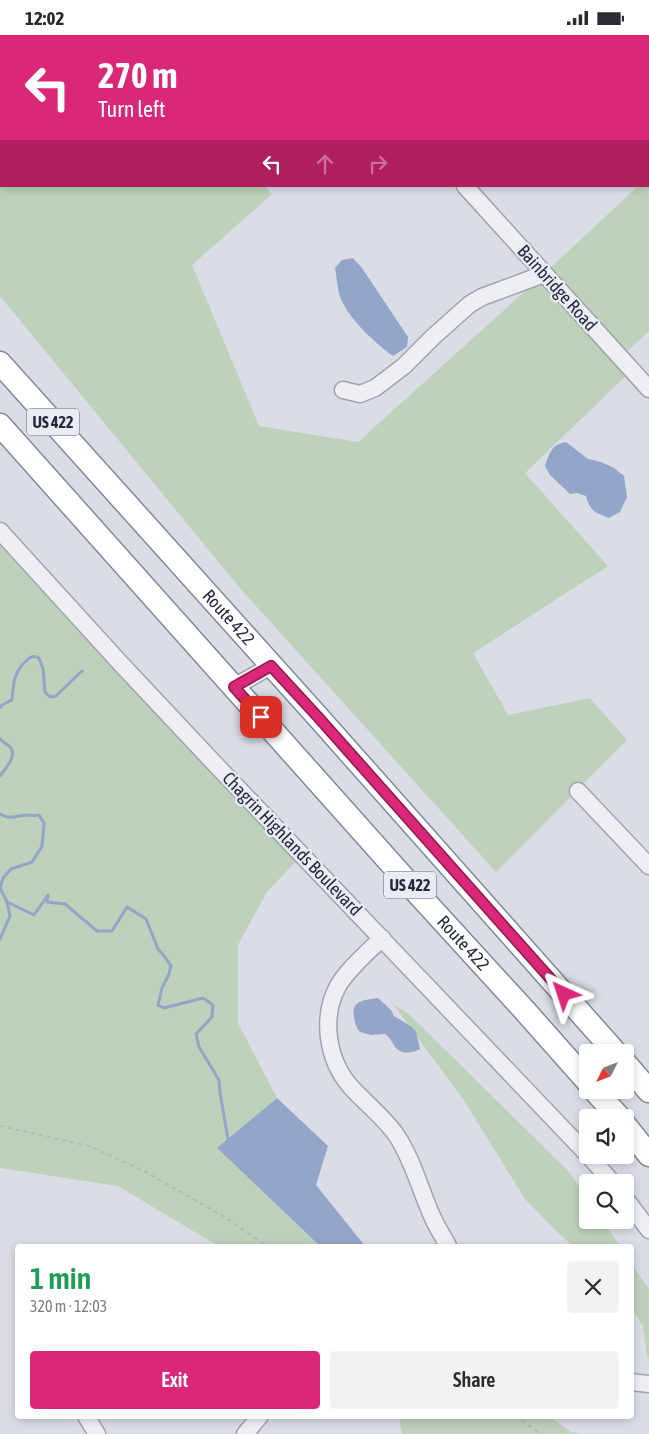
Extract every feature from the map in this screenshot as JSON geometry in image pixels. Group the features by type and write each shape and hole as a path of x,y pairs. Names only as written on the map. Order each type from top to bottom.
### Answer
{"highway":[{"name":"Route 422","path":"0,363 608,1044"},
{"name":"Route 422","path":"0,425 579,1072"},
{"path":"634,1074 649,1091"},
{"path":"602,1099 612,1109"},
{"path":"634,1136 649,1155"}],"street":[{"name":"Bainbridge Road","path":"465,187 649,389"},
{"path":"343,390 360,394 375,388 404,366 434,335 470,304 482,297 544,274"},
{"name":"Chagrin Highlands Boulevard","path":"0,531 135,679 579,1146"},
{"path":"234,687 271,666"},
{"path":"578,791 649,866"},
{"path":"382,938 355,965 339,985 330,1007 328,1036 335,1063 349,1085 396,1135 410,1159 432,1217 447,1244"},
{"name":"Chagrin Highlands Boulevard","path":"596,1164 605,1174"},
{"path":"634,1210 649,1230"},
{"path":"634,1382 649,1384"},
{"path":"88,1419 97,1434"},
{"path":"245,1434 258,1419"}],"path":[{"path":"0,1125 89,1146 129,1164 223,1216 263,1244"},
{"path":"519,1419 541,1434"}],"green space":[{"path":"0,187 266,187 272,194 192,265 259,426 358,442 544,274 637,187 649,187 649,331 620,358 632,370 525,473 608,566 473,653 508,715 590,698 627,740 496,872 239,587 0,296"},
{"path":"0,531 302,855 267,892 238,945 238,1023 277,1098 217,1148 318,1244 215,1244 118,1186 0,1168"},
{"path":"393,1004 409,1014 570,1173 579,1187 579,1229 608,1229 619,1244 571,1244 525,1199 463,1099"},
{"path":"634,1267 649,1289 649,1358 647,1356 643,1326 634,1312"},
{"path":"400,1419 553,1419 571,1432 579,1434 402,1434"}],"water":[{"path":"353,258 362,268 408,337 407,347 393,356 364,331 350,315 341,299 335,268 342,260"},
{"path":"566,442 588,459 614,468 624,476 627,497 620,512 609,518 596,512 589,505 586,496 577,493 570,494 550,475 545,466 550,453 554,447"},
{"path":"378,998 391,1010 394,1016 412,1027 416,1032 420,1049 411,1052 401,1052 385,1034 371,1035 360,1032 355,1021 355,1007 360,1002"},
{"path":"277,1098 328,1146 316,1185 363,1244 318,1244 217,1148"}],"waterway":[{"path":"0,708 12,700 16,674 21,666 32,657 39,658 43,669 45,692 50,697 56,696 82,671"},
{"path":"0,739 10,747 13,754 0,776"},
{"path":"0,814 10,817 39,815 44,823 42,846 32,862 11,869 3,878 0,888 7,902 10,916 0,939"},
{"path":"7,902 34,915 48,895 47,902 65,904 97,931 112,931 127,907 146,919 158,949 171,966 162,988 158,1005 164,1008 203,998 213,1005 212,1017 196,1034 199,1047 219,1080 228,1139"}],"route":[{"path":"261,717 234,687 271,666 564,994"}]}
